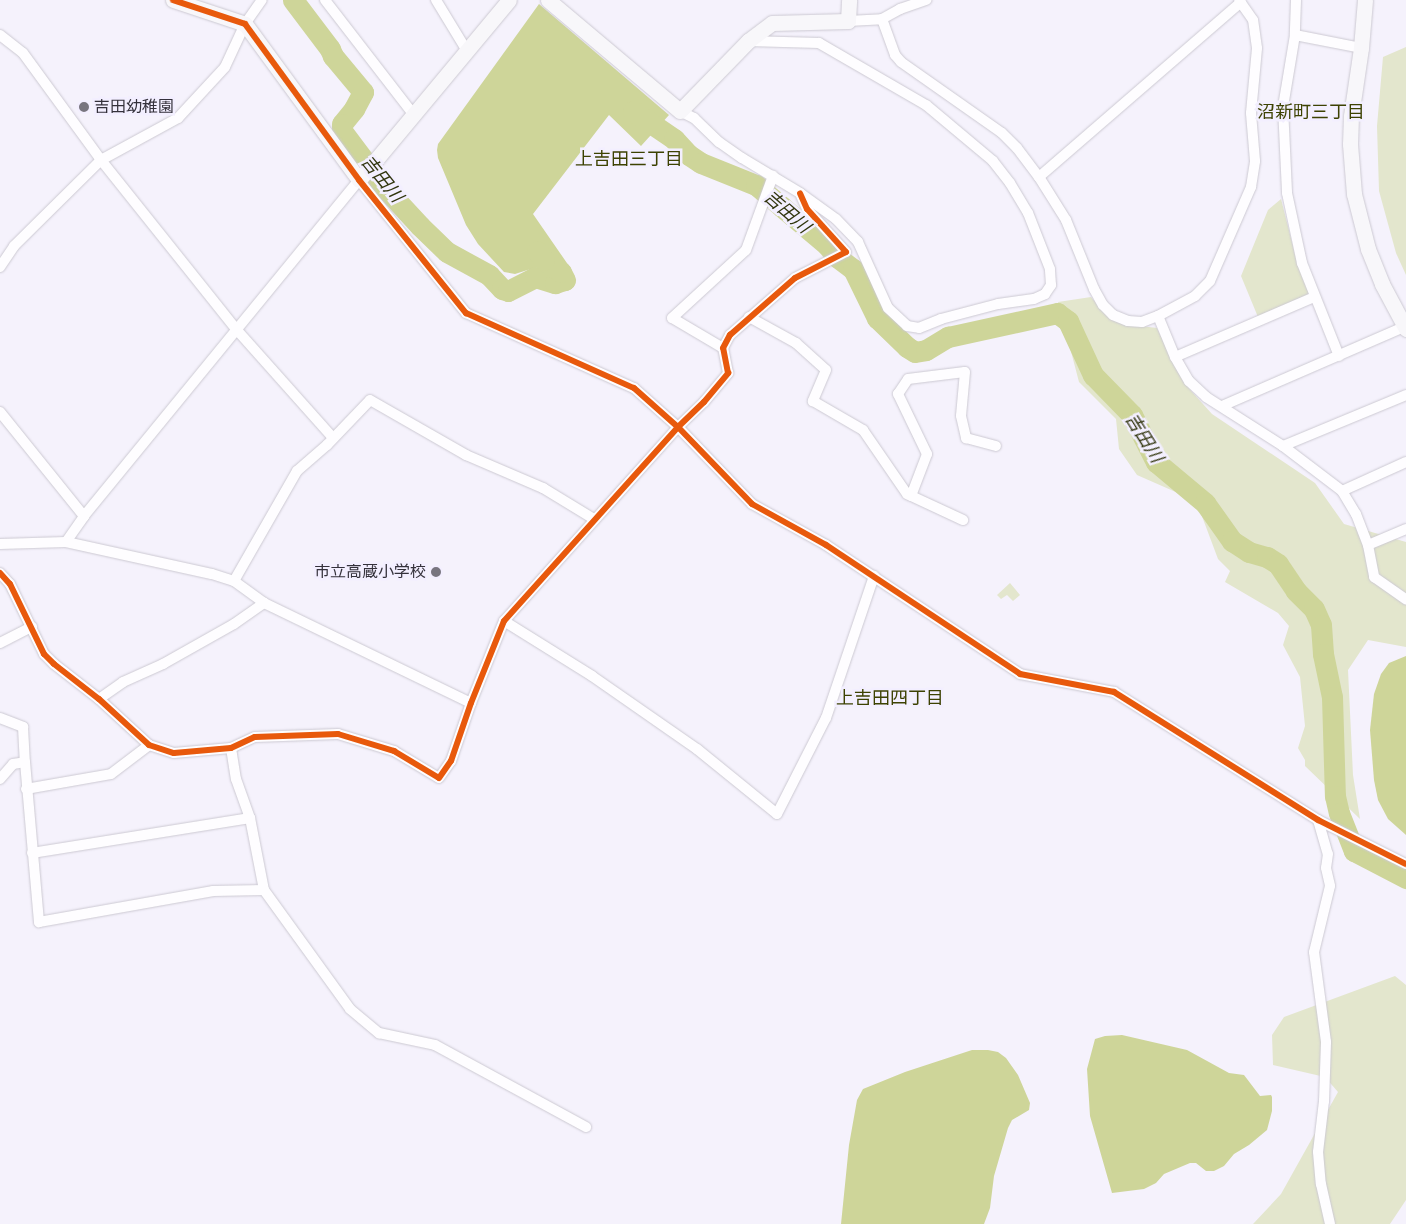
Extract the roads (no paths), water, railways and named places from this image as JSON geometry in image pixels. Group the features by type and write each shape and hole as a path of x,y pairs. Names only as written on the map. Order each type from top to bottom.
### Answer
{"street":[{"path":"173,0 245,24 359,180 466,313 634,388 678,427 752,504 826,545 1020,674 1114,692 1318,820 1406,864"},
{"path":"0,267 14,246 101,160 178,118 225,67 245,24 262,0"},
{"path":"325,0 414,116"},
{"path":"436,0 467,51"},
{"path":"66,542 84,516 236,329 509,0"},
{"path":"548,0 680,112 694,118 719,142 800,193 836,219 858,242 888,308 907,326 918,328 998,304 1034,299 1045,294 1050,285 1050,269 1028,213 1010,183 993,161 926,105 819,43 748,41"},
{"path":"848,21 849,0"},
{"path":"680,112 748,41 772,23 882,19 900,9 926,0"},
{"path":"1296,0 1295,35 1283,107 1287,193 1302,263 1339,356"},
{"path":"1222,406 1405,328 1382,284 1368,249 1354,194 1350,144 1351,116 1361,48 1365,0"},
{"path":"882,19 895,55 901,62 1002,133 1039,177 1066,220 1094,289 1103,304 1114,314 1128,321 1142,322 1158,316 1196,296 1210,281 1251,187 1255,161 1251,114 1257,48 1253,20 1240,1 1039,177"},
{"path":"0,34 23,53 101,160 236,329 332,438"},
{"path":"1295,35 1361,48"},
{"path":"723,348 672,318 746,250 773,176"},
{"path":"0,573 10,584 44,654 149,745 174,753 231,748 255,737 338,734 394,751 439,778 451,761 471,703 504,621 678,427 704,402 728,372 723,348 730,335 795,278 846,252 807,208 800,193"},
{"path":"1175,357 1314,297"},
{"path":"1158,316 1175,357 1189,382 1206,397 1283,446 1342,491 1356,514 1368,545 1374,577 1406,599"},
{"path":"750,317 796,343 826,370 813,401 862,430 907,494 963,520"},
{"path":"911,496 927,454 898,394 908,379 966,372 961,416 966,438 996,446"},
{"path":"1283,446 1406,395"},
{"path":"234,582 297,471 370,400 466,455 543,488 594,519"},
{"path":"0,412 84,516"},
{"path":"1342,491 1406,462"},
{"path":"1368,545 1406,529"},
{"path":"0,544 66,542 212,574 234,582 264,603 471,703"},
{"path":"504,621 592,676 697,749 777,814 826,718 874,576"},
{"path":"98,699 124,682 163,664 234,624 264,603"},
{"path":"0,643 32,627"},
{"path":"0,718 23,727 26,789 39,922 213,891 264,890"},
{"path":"26,789 111,774 149,745"},
{"path":"231,748 236,779 250,818 264,890 350,1009 379,1033 435,1044 586,1127"},
{"path":"0,780 13,764 25,762"},
{"path":"32,853 250,818"},
{"path":"1318,820 1328,854 1326,868 1330,886 1314,952 1326,1042 1324,1101 1318,1152 1321,1184 1330,1224"}],"waterway":[{"name":"吉田川","path":"293,0 330,49 333,56 363,92 354,109 342,124 342,131 384,187 420,226 447,252 489,275 502,289 508,291 535,277 555,283 565,280 561,272 544,260 537,251"},
{"name":"吉田川","path":"633,111 674,139 689,155 701,163 756,185 827,245 837,257 853,269 877,318 907,347 915,352 926,350 948,337 1057,313 1068,321 1093,375 1132,415 1156,462 1205,503 1232,541 1249,552 1267,557 1278,564 1296,591 1314,609 1321,625 1323,654 1332,697 1335,796 1339,813 1354,851 1406,878"}],"place":[{"name":"吉田幼稚園","path":"84,107"},
{"name":"市立高蔵小学校","path":"436,572"}],"district":[{"name":"沼新町三丁目","path":"1311,112"},
{"name":"上吉田三丁目","path":"629,159"},
{"name":"上吉田四丁目","path":"890,698"}]}
